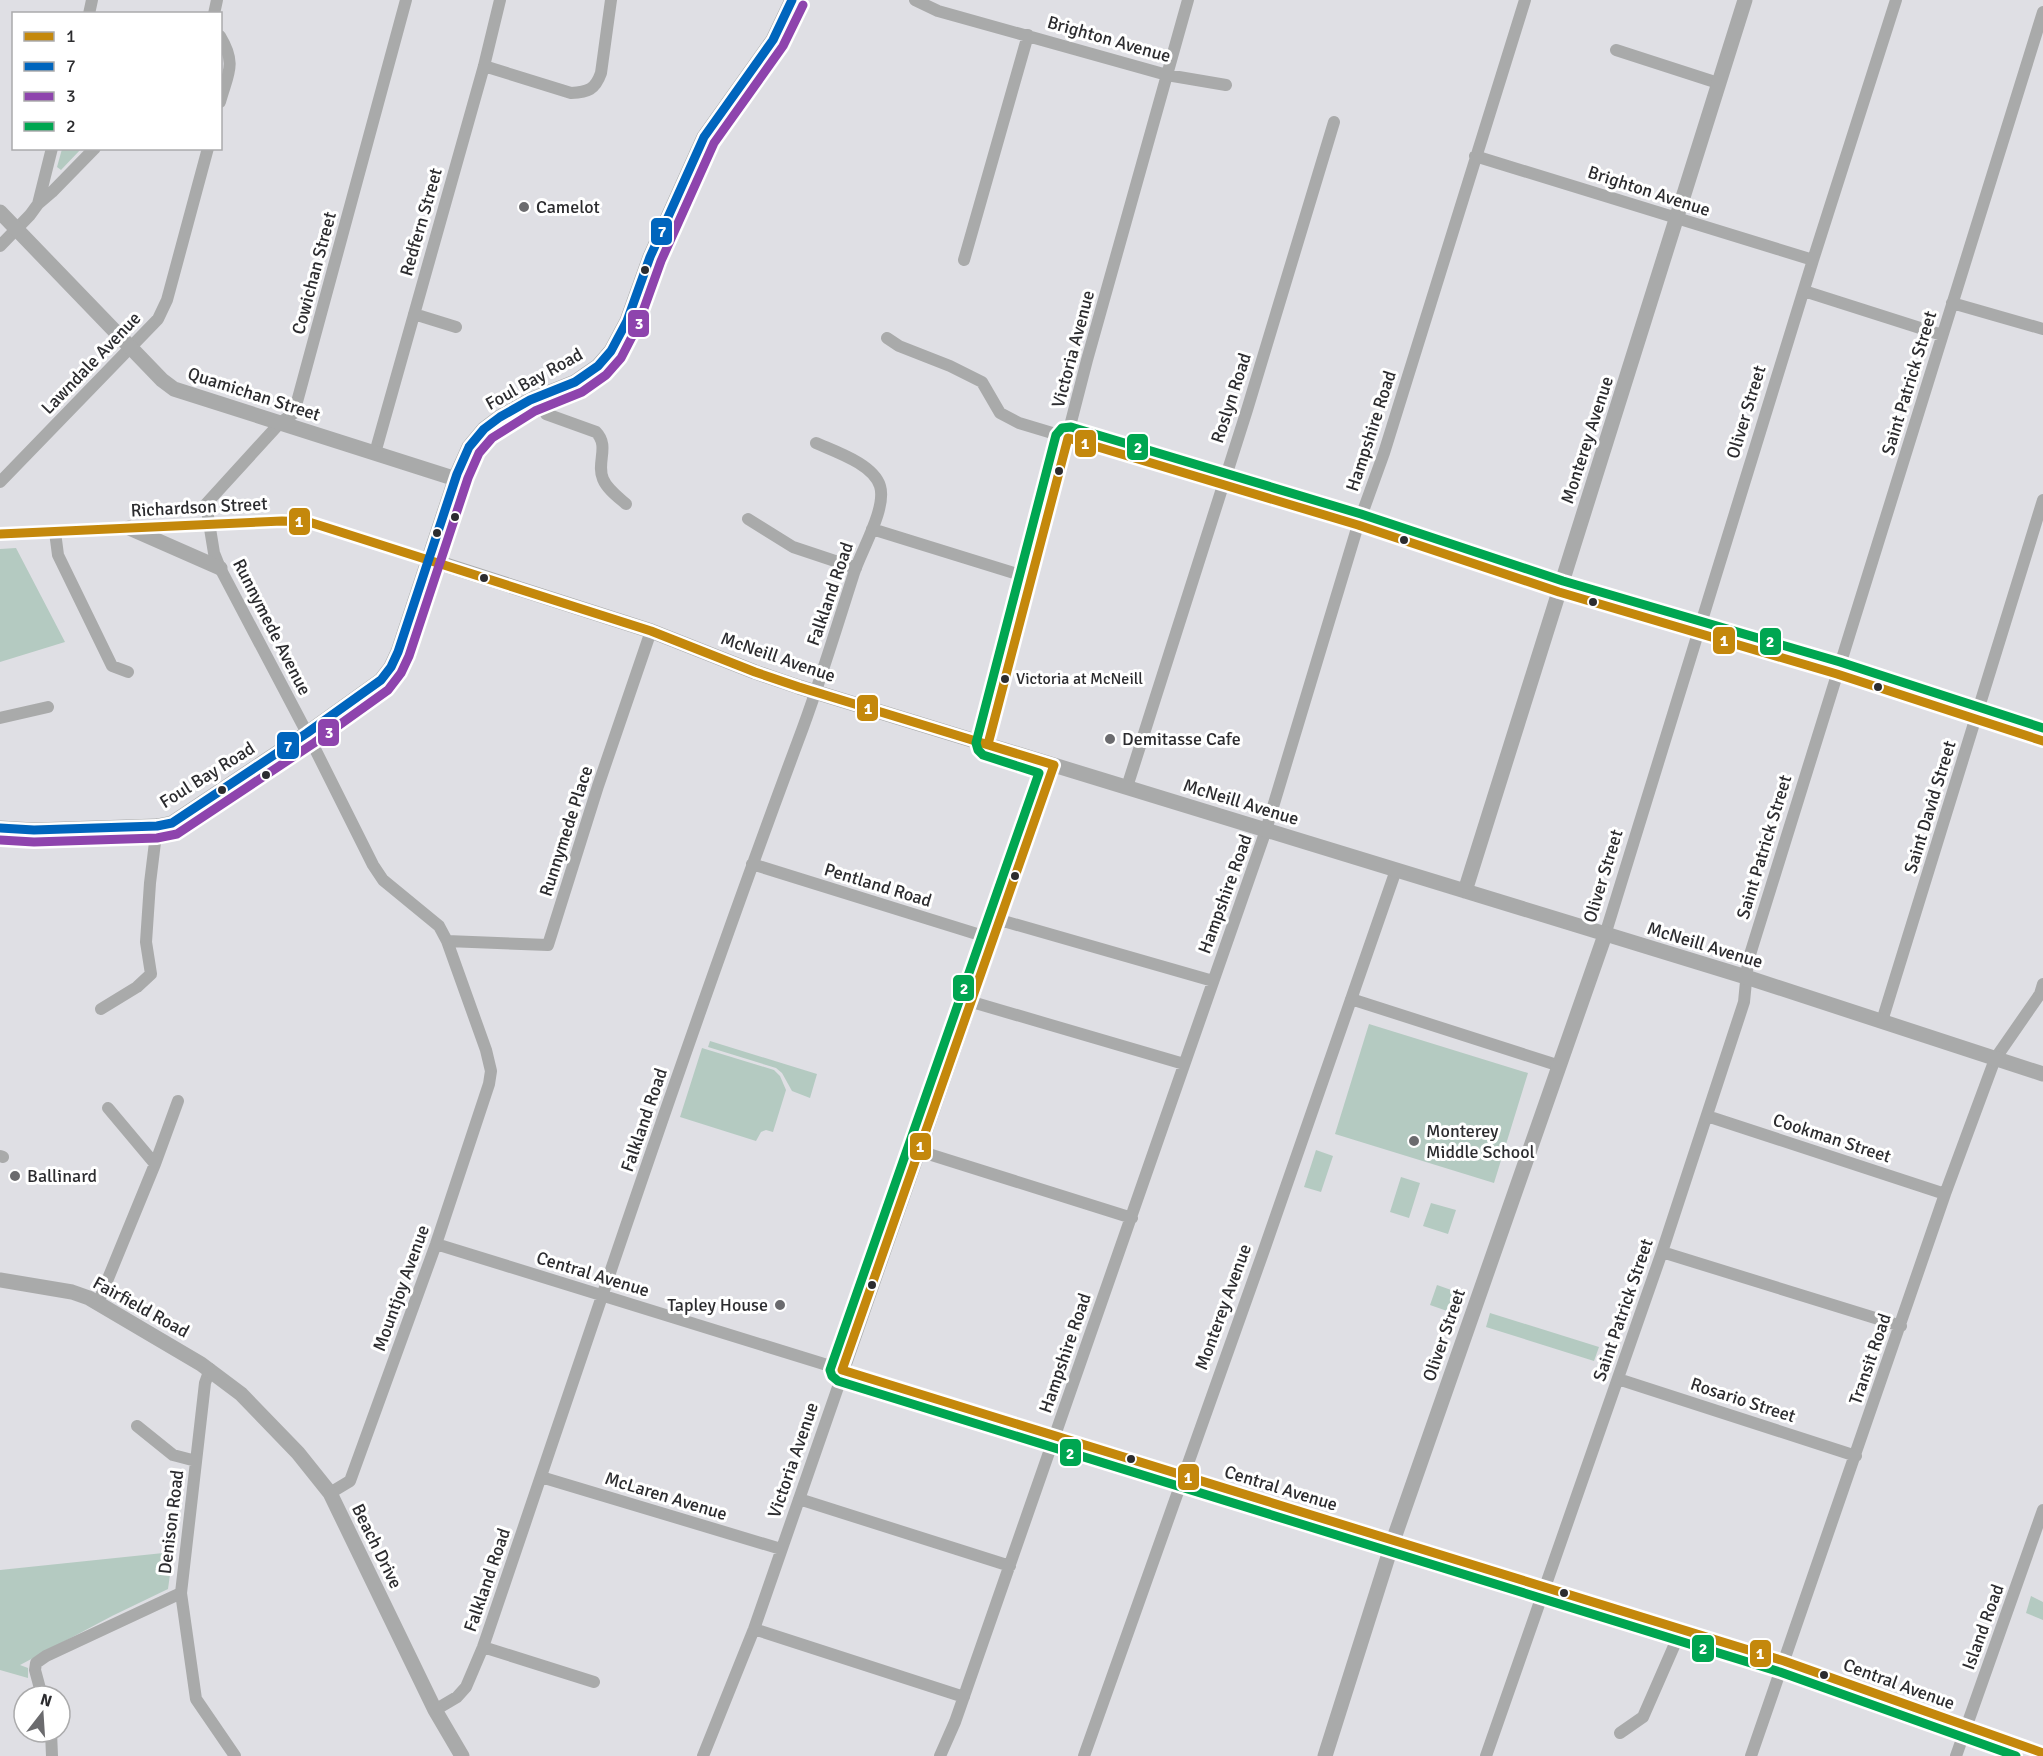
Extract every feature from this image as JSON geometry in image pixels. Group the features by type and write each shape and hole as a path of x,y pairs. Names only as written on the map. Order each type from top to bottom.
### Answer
{"street":[{"name":"Cowichan Street","path":"211,525 206,504 280,423 294,412 406,0"},
{"name":"Redfern Street","path":"375,453 484,66 500,0"},
{"path":"484,66 571,93 586,93 597,83 601,73 611,0"},
{"name":"Foul Bay Road","path":"0,828 34,830 157,826 172,823 307,733 381,680 391,667 469,447 478,435 500,417 538,397 575,382 598,366 611,351 630,315 650,256 704,137 773,40 792,0"},
{"name":"Brighton Avenue","path":"915,0 940,5 1028,35 1167,75 1226,85"},
{"name":"Victoria Avenue","path":"988,744 1087,360 1188,0"},
{"name":"Hampshire Road","path":"940,1756 955,1722 1056,1437 1266,830 1358,525 1384,453 1524,0"},
{"name":"Monterey Avenue","path":"1465,891 1745,0"},
{"name":"Oliver Street","path":"1324,1756 1393,1541 1605,935 1813,260 1896,0"},
{"name":"Saint Patrick Street","path":"1486,1756 1662,1252 1744,1002 1748,962 2043,12"},
{"path":"964,260 1028,35"},
{"path":"222,39 232,61 222,95"},
{"path":"1616,50 1718,83"},
{"name":"Roslyn Road","path":"1127,787 1334,123"},
{"path":"38,204 52,150"},
{"path":"0,246 38,204 93,150"},
{"name":"Lawndale Avenue","path":"0,482 158,320 166,300 207,150"},
{"name":"Brighton Avenue","path":"1475,156 1813,260"},
{"name":"Quamichan Street","path":"0,212 130,348 174,389 456,479"},
{"path":"1804,291 1942,335"},
{"path":"1952,303 2043,329"},
{"path":"414,314 456,327"},
{"path":"886,338 899,346 950,366 982,382 1000,413 1019,423 1358,525 1559,592 1837,674 2043,741"},
{"path":"538,397 546,414 596,432 600,436 603,445 602,476 609,488 626,504"},
{"name":"Falkland Road","path":"435,1710 457,1698 466,1687 483,1647 602,1296 752,864 816,692 856,568 879,506 880,486 864,465 816,443"},
{"name":"Saint David Street","path":"1882,1021 2043,500"},
{"path":"748,519 793,547 856,568"},
{"name":"Richardson Street","path":"0,534 282,521 309,522 430,560"},
{"name":"Runnymede Avenue","path":"211,525 214,553 220,568 373,865 383,880 439,926 447,941 486,1050 491,1071 489,1084"},
{"path":"129,528 220,568"},
{"path":"872,529 1030,578"},
{"path":"55,532 58,555 112,666 128,672"},
{"name":"McNeill Avenue","path":"430,560 651,631 755,672 816,692 1746,977 2043,1074"},
{"name":"Runnymede Place","path":"447,941 548,945 598,786 651,631"},
{"path":"0,718 48,707"},
{"name":"Victoria Avenue","path":"703,1756 754,1629 842,1370 1054,765"},
{"path":"101,1009 137,987 151,974 147,942 150,883 157,826"},
{"name":"Pentland Road","path":"752,864 993,939"},
{"name":"Monterey Avenue","path":"1084,1756 1396,870"},
{"path":"1000,920 1213,981"},
{"name":"Transit Road","path":"1751,1756 1995,1059 2042,991"},
{"path":"1351,999 1560,1066"},
{"path":"972,1002 1184,1064"},
{"name":"Mountjoy Avenue","path":"330,1493 350,1480 436,1244 489,1084"},
{"path":"99,1303 178,1101"},
{"path":"108,1108 155,1164"},
{"name":"Cookman Street","path":"1707,1116 1946,1194"},
{"path":"919,1151 1132,1218"},
{"name":"Central Avenue","path":"436,1244 1784,1661 2043,1753"},
{"path":"1662,1252 1901,1326"},
{"name":"Fairfield Road","path":"0,1280 72,1293 99,1303 216,1374"},
{"name":"Beach Drive","path":"216,1374 241,1394 290,1444 330,1493 435,1710 462,1756"},
{"name":"Denison Road","path":"39,1684 35,1670 36,1663 180,1593 204,1383 216,1374"},
{"name":"Rosario Street","path":"1618,1379 1856,1456"},
{"path":"137,1426 173,1455 196,1461"},
{"name":"McLaren Avenue","path":"541,1477 781,1549"},
{"path":"799,1499 1010,1566"},
{"name":"Island Road","path":"1956,1756 2043,1510"},
{"path":"180,1593 196,1699 235,1756"},
{"path":"754,1629 964,1697"},
{"path":"1620,1733 1643,1717 1681,1630"},
{"path":"483,1647 594,1682"}],"green space":[{"path":"62,150 80,150 61,170 57,167"},
{"path":"16,548 65,642 0,662 0,549"},
{"path":"1369,1024 1528,1073 1494,1183 1335,1134"},
{"path":"710,1041 817,1074 810,1098 792,1091 782,1073 776,1068 708,1047"},
{"path":"702,1048 774,1070 780,1076 786,1090 773,1132 766,1130 761,1132 756,1141 680,1117"},
{"path":"1316,1150 1333,1156 1321,1192 1304,1187"},
{"path":"1401,1177 1420,1183 1409,1218 1390,1212"},
{"path":"1431,1203 1456,1210 1448,1234 1423,1226"},
{"path":"1437,1285 1457,1292 1450,1312 1430,1305"},
{"path":"1490,1313 1599,1347 1594,1361 1486,1327"},
{"path":"173,1552 168,1589 20,1665 28,1668 28,1678 0,1670 0,1570"},
{"path":"2031,1596 2043,1602 2043,1620 2026,1613"}],"transit line":[{"name":"7","path":"0,828 34,830 157,826 172,823 307,733 381,680 391,667 398,652 457,474 469,447 484,429 500,417 530,400 575,382 598,366 611,351 627,321 650,257 704,137 773,40 792,0"},
{"name":"3","path":"0,840 34,842 157,838 177,834 314,743 388,690 401,673 409,656 468,478 479,453 492,438 535,411 582,392 606,375 621,358 638,325 661,261 714,143 783,46 803,5"},
{"name":"2","path":"2016,1756 1780,1672 838,1381 832,1376 830,1370 1039,773 983,755 976,743 1056,435 1062,428 1071,427 1361,514 1563,581 1840,662 2043,728"},
{"name":"1","path":"988,744 1068,438 1358,525 1559,592 1837,674 2043,741"},
{"name":"1","path":"0,534 282,521 309,522 651,631 799,687 1054,765 842,1370 1784,1661 2043,1753"}],"place":[{"name":"Camelot","path":"524,207"},
{"name":"Victoria at McNeill","path":"1005,679"},
{"name":"Demitasse Cafe","path":"1110,739"},
{"name":"Monterey Middle School","path":"1414,1141"},
{"name":"Ballinard","path":"15,1176"},
{"name":"Tapley House","path":"780,1305"}]}
